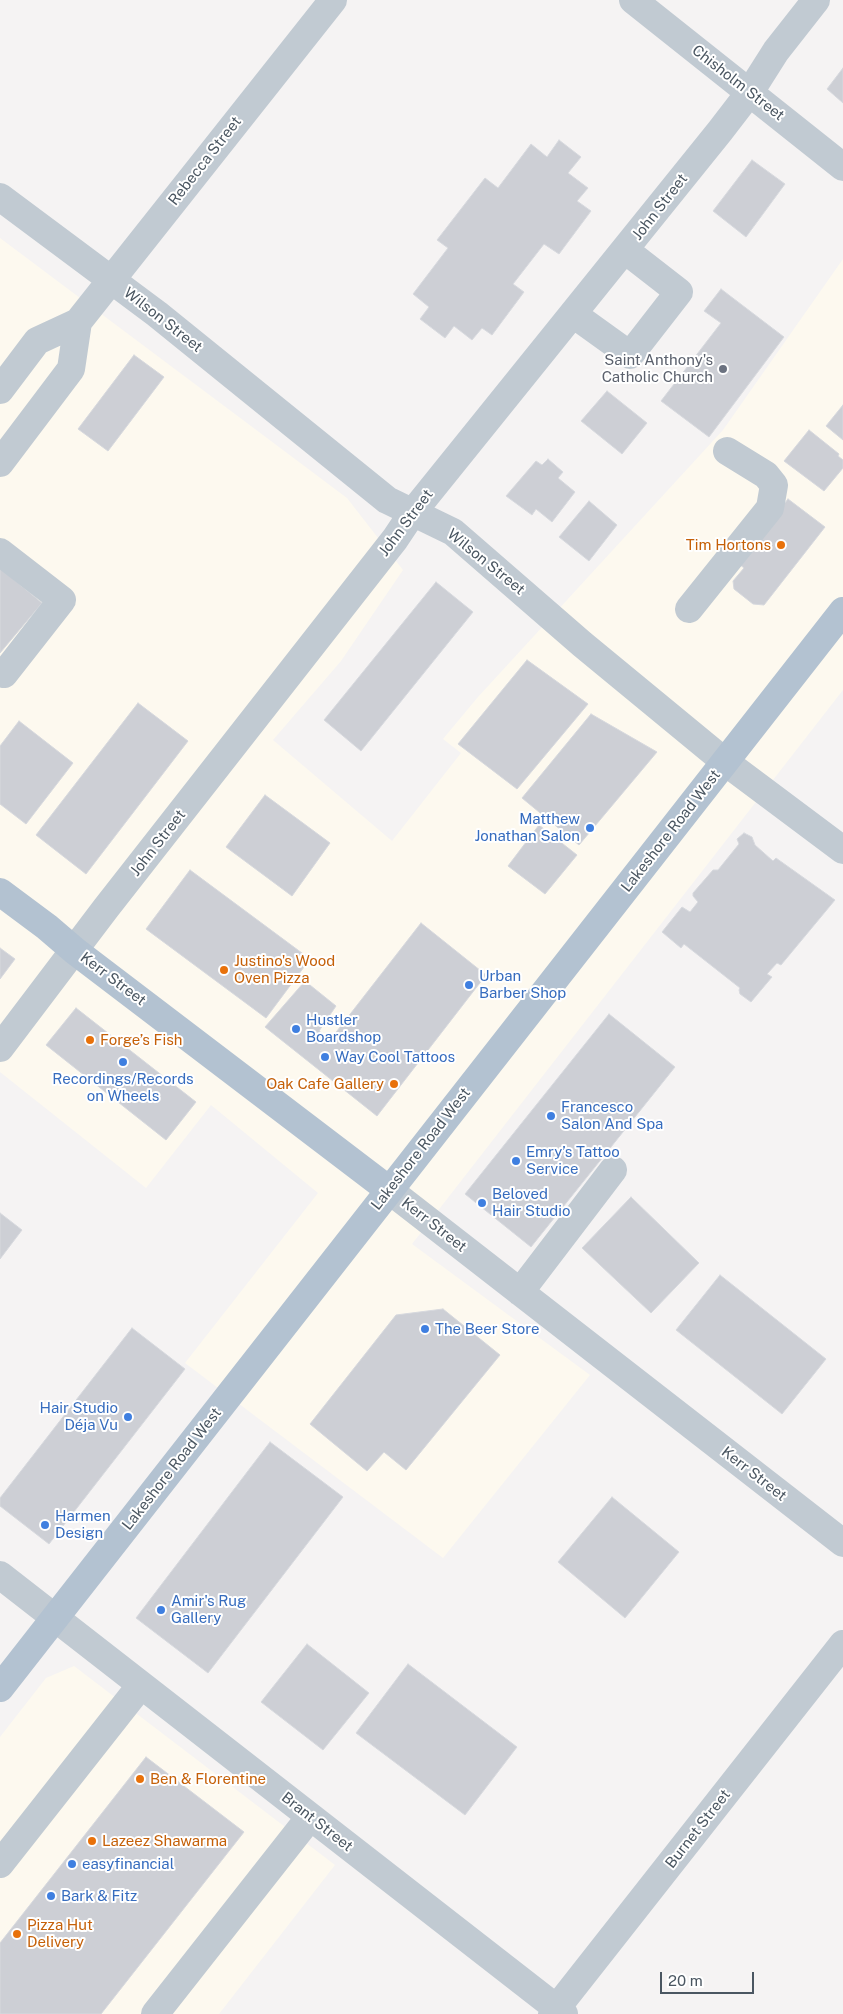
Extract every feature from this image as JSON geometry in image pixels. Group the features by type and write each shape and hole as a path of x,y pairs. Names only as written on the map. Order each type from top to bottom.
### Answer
{"main road":[{"name":"Lakeshore Road West","path":"0,1688 843,611"},
{"name":"Kerr Street","path":"0,892 389,1190"}],"street":[{"name":"Rebecca Street","path":"0,390 37,341 78,322 333,0"},
{"name":"Chisholm Street","path":"633,0 843,166"},
{"name":"John Street","path":"0,1048 395,538 413,512 750,92 776,51 816,0"},
{"name":"Wilson Street","path":"0,197 158,314 387,500 453,532 582,644 724,761 843,850"},
{"path":"573,314 630,355 679,292 625,250"},
{"name":"Rebecca Street","path":"0,462 71,368 78,322"},
{"path":"689,609 770,508 774,485 766,475 727,452"},
{"path":"0,552 62,600 4,674"},
{"path":"520,1292 613,1170"},
{"name":"Kerr Street","path":"389,1190 843,1543"},
{"name":"Brant Street","path":"0,1575 557,2012"},
{"name":"Burnet Street","path":"557,2012 843,1644"},
{"path":"0,1864 141,1685"},
{"path":"155,2014 310,1817"}],"shaded area":[{"path":"0,238 347,498 403,570 341,661 273,740 392,841 461,753 443,739 478,697 723,430 843,259 843,690 412,1244 590,1375 443,1558 185,1363 318,1193 211,1105 146,1188 0,1072"},
{"path":"74,1666 335,1865 219,2014 0,2014 0,1737 46,1678"}],"building":[{"path":"843,68 843,103 827,89"},
{"path":"559,140 581,157 568,173 588,188 577,201 591,211 559,254 544,244 513,284 524,292 492,335 482,328 472,340 454,326 445,338 420,319 429,307 413,294 448,248 437,240 485,178 498,188 531,144 547,157"},
{"path":"752,160 785,184 746,237 713,211"},
{"name":"Saint Anthony's Catholic Church","path":"721,289 784,337 709,437 661,401 721,323 704,311"},
{"path":"134,355 164,377 108,451 78,429"},
{"path":"607,391 647,423 622,454 581,421"},
{"path":"843,405 843,440 826,426"},
{"path":"809,430 839,454 838,456 843,460 843,468 824,491 784,461"},
{"path":"548,459 563,472 558,478 575,492 552,522 536,509 532,515 506,496 536,461 542,465"},
{"name":"Tim Hortons","path":"788,499 825,527 764,605 753,604 734,589 733,581 744,568 738,563"},
{"path":"589,501 617,525 589,561 559,537"},
{"path":"0,568 42,603 0,653"},
{"path":"436,582 473,612 361,751 324,720"},
{"path":"527,660 588,704 517,789 458,744"},
{"path":"138,703 188,741 86,874 36,835"},
{"path":"591,714 657,752 579,845 522,798"},
{"path":"19,721 73,763 26,824 0,804 0,746"},
{"path":"265,795 330,843 292,896 226,847"},
{"path":"539,825 577,855 545,894 508,866"},
{"path":"744,833 752,837 755,845 773,861 776,858 835,900 781,965 777,963 767,974 772,977 751,1002 740,994 740,988 684,944 681,948 662,932 682,907 690,912 698,902 693,893 713,870 718,870 739,844 737,839"},
{"path":"190,870 310,959 266,1018 146,929"},
{"path":"421,923 486,975 377,1116 265,1027 305,981 336,1006 319,1031 330,1040"},
{"path":"0,948 15,959 0,979"},
{"path":"76,1008 196,1102 166,1140 46,1045"},
{"path":"609,1014 675,1067 531,1247 465,1194"},
{"path":"631,1197 699,1263 651,1313 582,1248"},
{"path":"0,1213 22,1230 0,1259"},
{"path":"720,1275 826,1359 782,1414 676,1330"},
{"path":"443,1309 500,1355 406,1470 384,1452 367,1471 310,1424 396,1315"},
{"path":"132,1328 185,1369 49,1544 0,1506 0,1498"},
{"path":"270,1442 343,1497 208,1673 136,1618"},
{"path":"612,1497 679,1552 625,1618 558,1562"},
{"path":"307,1644 369,1693 323,1750 261,1702"},
{"path":"408,1664 517,1747 465,1815 356,1733"},
{"path":"146,1757 244,1832 101,2014 0,2014 0,1943"}],"place":[{"name":"Saint Anthony's Catholic Church","path":"723,369"},
{"name":"Tim Hortons","path":"781,545"},
{"name":"Matthew Jonathan Salon","path":"590,828"},
{"name":"Justino's Wood Oven Pizza","path":"224,970"},
{"name":"Urban Barber Shop","path":"469,985"},
{"name":"Hustler Boardshop","path":"296,1029"},
{"name":"Forge’s Fish","path":"90,1040"},
{"name":"Way Cool Tattoos","path":"325,1057"},
{"name":"Recordings/Records on Wheels","path":"123,1062"},
{"name":"Oak Cafe Gallery","path":"394,1084"},
{"name":"Francesco Salon And Spa","path":"551,1116"},
{"name":"Emry’s Tattoo Service","path":"516,1161"},
{"name":"Beloved Hair Studio","path":"482,1203"},
{"name":"The Beer Store","path":"425,1329"},
{"name":"Hair Studio Déja Vu","path":"128,1417"},
{"name":"Harmen Design","path":"45,1525"},
{"name":"Amir's Rug Gallery","path":"161,1610"},
{"name":"Ben & Florentine","path":"140,1779"},
{"name":"Lazeez Shawarma","path":"92,1841"},
{"name":"easyfinancial","path":"72,1864"},
{"name":"Bark & Fitz","path":"51,1896"},
{"name":"Pizza Hut Delivery","path":"17,1934"}]}
